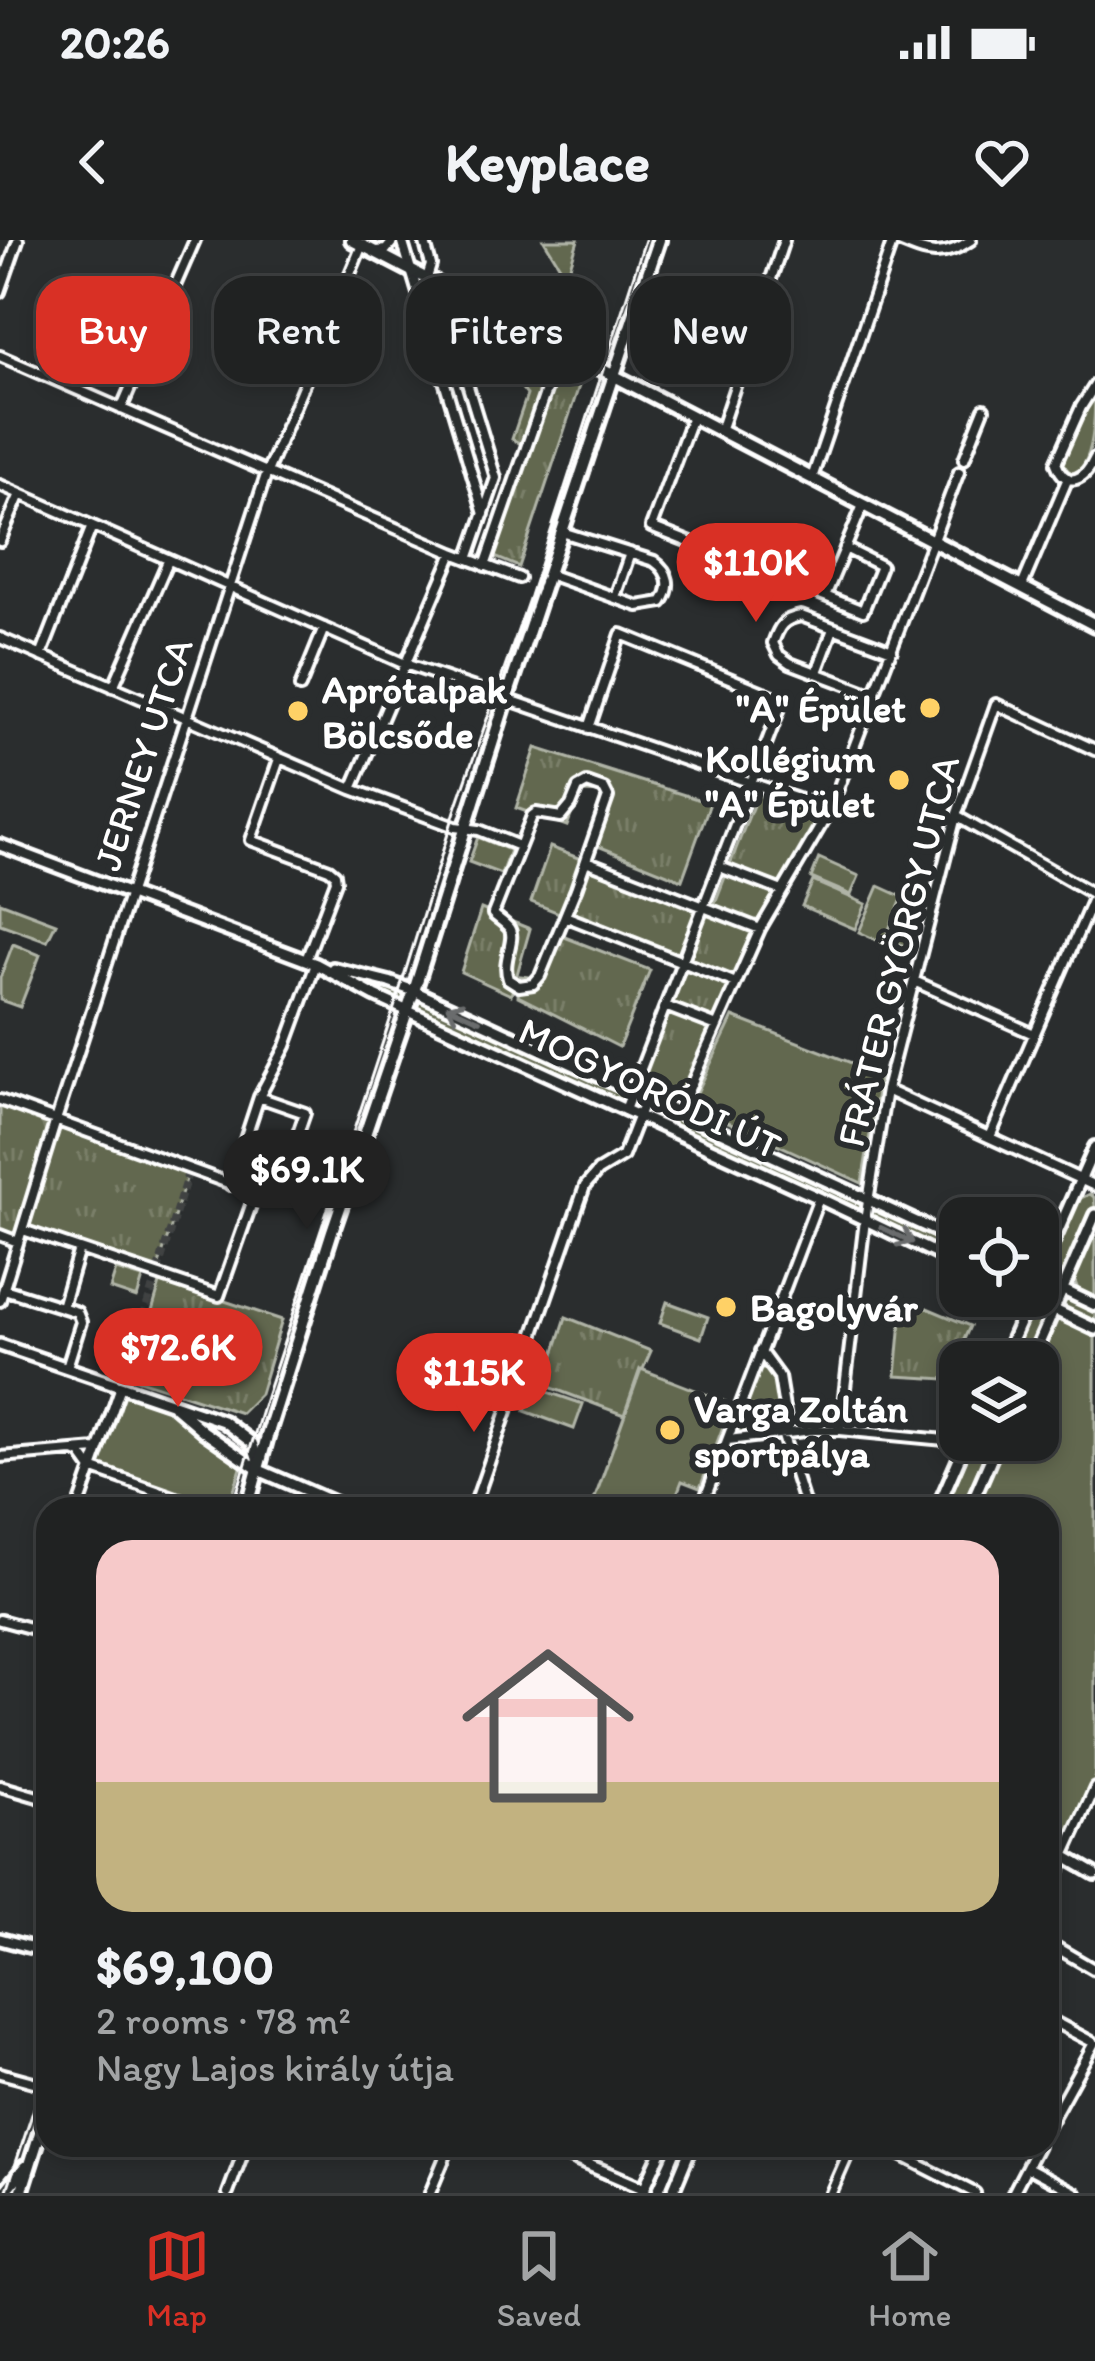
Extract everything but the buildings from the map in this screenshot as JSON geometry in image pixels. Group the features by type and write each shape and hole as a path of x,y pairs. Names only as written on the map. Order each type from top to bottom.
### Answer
{"main road":[{"path":"251,1497 332,1231 659,240"},
{"path":"362,245 420,276"},
{"path":"606,370 1095,625"},
{"path":"21,2193 36,2144"},
{"path":"4,2193 31,2159"}],"street":[{"path":"0,292 18,240"},
{"path":"121,409 195,240"},
{"path":"362,245 386,250 398,240 484,514"},
{"path":"424,240 431,266 427,276"},
{"path":"720,431 784,240"},
{"path":"812,478 893,240 942,254 971,240"},
{"name":"JERNEY UTCA","path":"0,1301 267,472 362,245"},
{"path":"0,356 519,578"},
{"path":"467,384 496,478"},
{"path":"485,566 548,384"},
{"path":"1073,479 1059,470 1056,458 1095,386"},
{"path":"964,459 984,409"},
{"path":"692,417 651,527 863,611 881,566 845,548"},
{"path":"1022,586 1073,479 1090,470 1095,458"},
{"path":"468,559 496,478 502,469 518,471"},
{"path":"680,1112 760,929 830,810 957,476"},
{"path":"0,485 405,664 830,810"},
{"path":"0,541 20,494"},
{"path":"825,596 863,505"},
{"path":"41,656 92,526"},
{"path":"548,574 645,607 662,602 668,593 669,582 661,566 562,532"},
{"path":"352,789 453,553"},
{"path":"615,598 630,553"},
{"path":"113,687 168,561"},
{"path":"874,695 790,663 773,643 778,626 801,616 892,650"},
{"path":"300,687 324,628"},
{"path":"817,673 833,629"},
{"path":"589,728 620,634 783,700 625,1110"},
{"path":"0,638 352,789 519,846"},
{"name":"FRÁTER GYÖRGY UTCA","path":"840,1430 886,1090 956,816 996,704 1095,750"},
{"path":"230,1185 260,1097 286,1046 336,881 329,869 251,840 279,759"},
{"path":"581,784 604,789 608,797 565,916 538,980 527,986 508,979 504,965 512,938 508,927 493,914 519,846 536,813 564,815 581,784"},
{"path":"956,816 1095,894 990,1137"},
{"name":"MOGYORÓDI ÚT","path":"0,845 311,962 414,991 939,1232"},
{"path":"586,860 760,929"},
{"path":"720,867 782,891"},
{"path":"565,916 736,983"},
{"name":"MOGYORÓDI ÚT","path":"311,962 375,996 939,1255"},
{"path":"914,981 1034,1034"},
{"path":"665,1006 717,1026"},
{"path":"886,1090 1095,1186"},
{"path":"477,1497 585,1186 598,1171 623,1156 646,1096"},
{"path":"0,1100 274,1200 305,1113 260,1097"},
{"path":"1059,1229 1095,1147"},
{"path":"23,1230 219,1296 255,1194"},
{"path":"706,1497 819,1198"},
{"path":"1059,1297 1095,1215"},
{"path":"0,1235 18,1242"},
{"path":"62,1307 79,1249"},
{"path":"4,1288 77,1312 81,1322 67,1367"},
{"path":"1059,1288 1095,1305"},
{"path":"1059,1313 1095,1329"},
{"path":"0,1346 232,1426 252,1443 259,1469"},
{"path":"760,1351 779,1377 785,1432 803,1497"},
{"path":"82,1497 122,1386"},
{"path":"166,1400 259,1469 322,1497"},
{"path":"202,1431 198,1420 208,1415"},
{"path":"727,1440 840,1430 939,1439"},
{"path":"0,1457 97,1448"},
{"path":"74,1450 91,1468 174,1497"},
{"path":"943,1497 958,1461"},
{"path":"974,1497 990,1461"},
{"path":"0,1620 36,1630"},
{"path":"0,1786 36,1796"},
{"path":"1059,1872 1095,1788"},
{"path":"1059,1853 1095,1874"},
{"path":"0,1939 36,1949"},
{"path":"1059,1949 1095,1970"},
{"path":"1059,2024 1094,2043 1059,2098"},
{"path":"0,2073 36,2083"},
{"path":"228,2193 242,2157"},
{"path":"430,2193 445,2157"},
{"path":"569,2157 647,2192 660,2157"},
{"path":"672,2193 687,2157"},
{"path":"831,2193 847,2157"},
{"path":"904,2157 975,2193"},
{"path":"1013,2193 1032,2157"},
{"path":"1027,2167 1076,2193"}],"green space":[{"path":"544,240 578,240 566,276"},
{"path":"518,384 580,384 519,567 485,553 523,445 512,439 527,395"},
{"path":"1095,388 1089,452 1079,470 1071,473 1061,463 1061,454"},
{"path":"536,748 710,803 682,880 598,846 607,793 580,792 567,826 516,808"},
{"path":"757,795 812,812 816,820 755,925 713,908"},
{"path":"478,837 510,850 501,874 469,862"},
{"path":"550,847 760,929 736,983 531,902"},
{"path":"819,858 859,876 851,895 811,878"},
{"path":"813,881 866,904 855,929 802,906"},
{"path":"879,886 903,897 883,943 859,932"},
{"path":"0,902 56,923 47,941 0,924"},
{"path":"905,907 921,914 907,947 891,940"},
{"path":"481,909 530,929 511,995 461,972"},
{"path":"562,936 650,970 619,1047 518,996 520,976 545,979"},
{"path":"13,944 40,955 20,1007 0,1000 0,978"},
{"path":"316,964 389,981 939,1232 939,1255"},
{"path":"683,965 734,985 678,1107 635,1088"},
{"path":"733,1017 880,1074 862,1183 691,1105"},
{"path":"0,1101 189,1170 156,1274 23,1230 18,1242 0,1235"},
{"path":"1090,1194 1095,1206 1064,1275 1059,1273 1059,1246 1079,1199"},
{"path":"1095,1228 1095,1301 1079,1292 1074,1279"},
{"path":"116,1270 143,1278 137,1298 110,1289"},
{"path":"161,1280 282,1320 260,1394 241,1413 133,1378"},
{"path":"1059,1288 1095,1305 1095,1788 1064,1856 1059,1853 1059,1497 974,1497 990,1461 1059,1461 1059,1341 1040,1341 1050,1317 1059,1317"},
{"path":"903,1298 939,1317 970,1326 963,1341 939,1341 939,1379 896,1376"},
{"path":"667,1302 708,1317 701,1338 660,1323"},
{"path":"566,1317 651,1351 624,1415 544,1385"},
{"path":"1030,1317 1046,1317 1035,1341 1019,1341"},
{"path":"762,1357 776,1380 781,1428 735,1434"},
{"name":"Varga Zoltán sportpálya","path":"641,1369 731,1404 700,1488 682,1481 676,1497 595,1497"},
{"path":"533,1387 583,1404 574,1429 525,1411"},
{"path":"116,1389 167,1407 242,1465 232,1497 174,1497 91,1468"},
{"path":"966,1461 983,1461 967,1497 950,1497"}],"tunnel":[{"path":"122,1386 189,1170"}],"tram line":[{"path":"236,1497 455,811 645,240"},
{"path":"6,2193 36,2102"}],"place":[{"name":"\"A\" Épület","path":"930,708"},
{"name":"Aprótalpak Bölcsőde","path":"298,711"},
{"name":"Kollégium \"A\" Épület","path":"899,780"},
{"name":"Bagolyvár","path":"726,1307"},
{"name":"Varga Zoltán sportpálya","path":"670,1430"}]}
